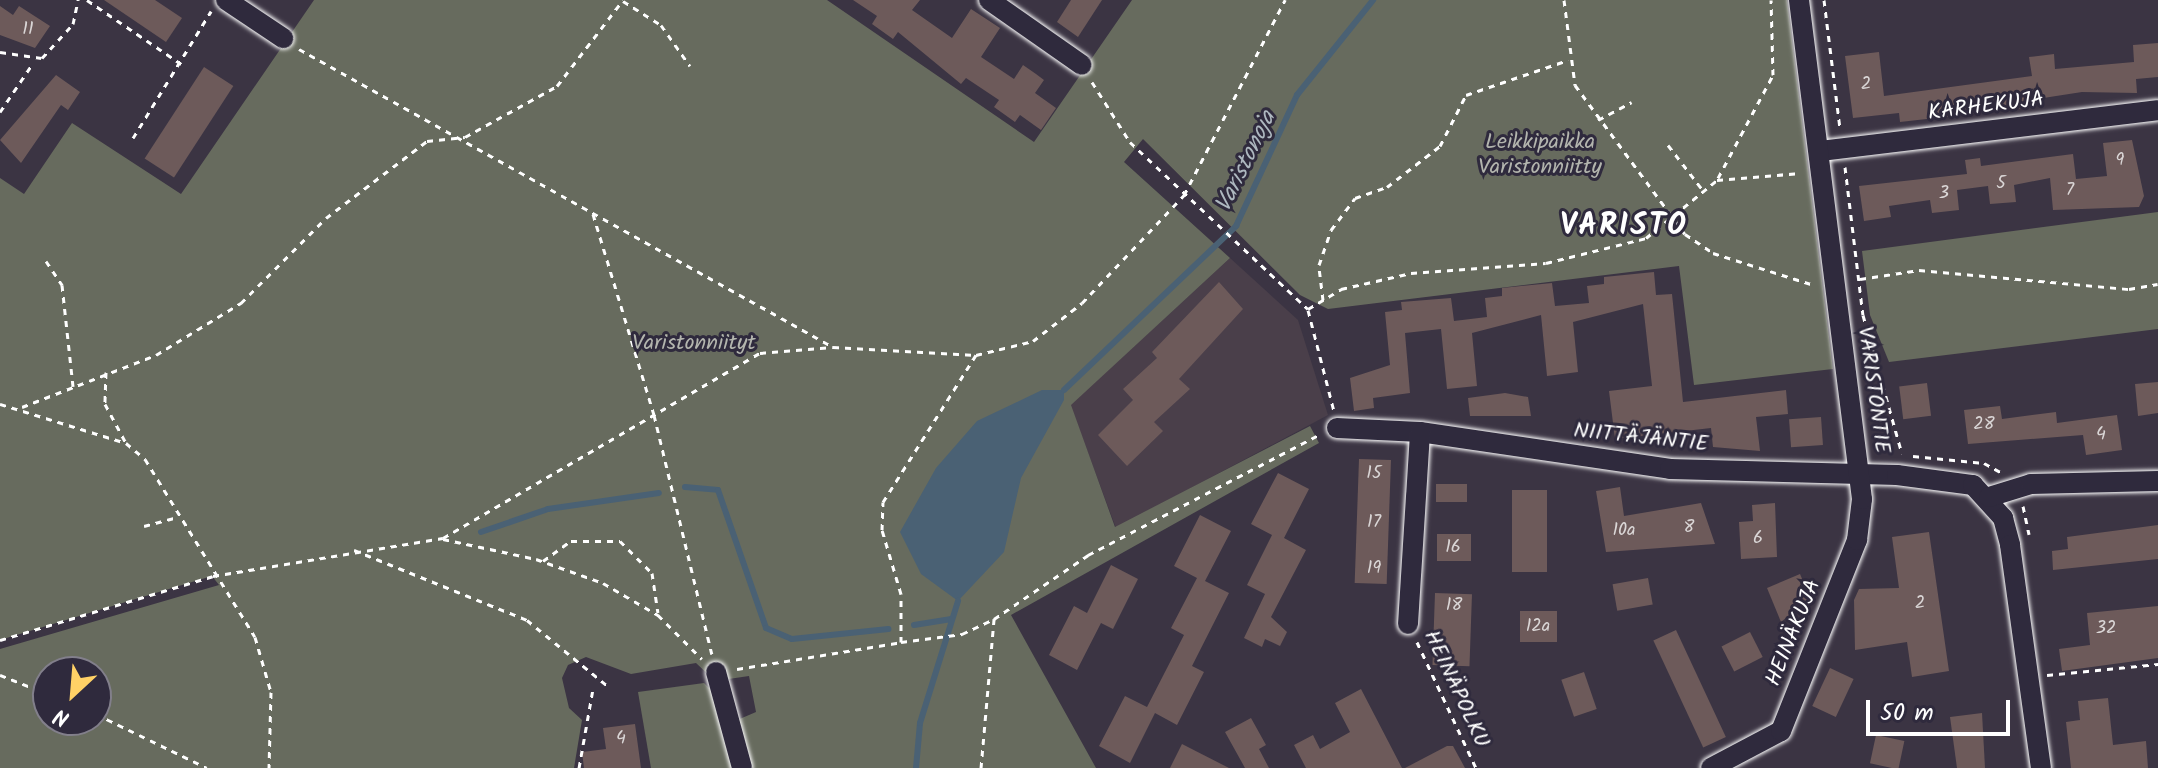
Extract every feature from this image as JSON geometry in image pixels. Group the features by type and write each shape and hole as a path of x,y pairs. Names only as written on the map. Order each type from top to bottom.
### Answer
{"street":[{"path":"989,0 1082,65"},
{"name":"VARISTONTIE","path":"1799,0 1860,474 1955,481 1989,497"},
{"path":"218,1 283,38"},
{"name":"KARHEKUJA","path":"1820,151 2158,110"},
{"name":"NIITTÄJÄNTIE","path":"1337,428 1420,432 1670,469 1860,474"},
{"path":"1408,624 1420,432"},
{"name":"HEINÄKUJA","path":"1711,768 1781,731 1857,540 1860,474"},
{"path":"2041,768 2010,545 1989,497 2016,489 2158,481"},
{"path":"716,672 742,768"}],"path":[{"path":"0,112 33,63 73,24 78,0"},
{"path":"87,0 181,64"},
{"path":"22,407 156,355 241,303 326,218 427,141 465,137 557,86 623,0 661,25 690,66"},
{"path":"443,538 760,353 833,347 976,355 1045,331 1184,195 1285,0"},
{"path":"1564,0 1568,60 1598,120 1672,218 1713,253 1817,285 1858,270"},
{"path":"1717,180 1773,75 1771,0"},
{"path":"1824,0 1859,279 1899,454 1984,463 2016,489 2030,542"},
{"path":"133,138 218,1"},
{"path":"283,38 465,137 593,214 833,347"},
{"path":"0,52 33,63"},
{"path":"1323,300 1319,265 1331,230 1355,198 1387,187 1440,146 1466,95 1568,60"},
{"path":"716,672 962,634 994,619 1088,555 1337,428 1308,309 1130,142 1082,65"},
{"path":"1598,120 1632,102"},
{"path":"1668,145 1702,189"},
{"path":"1308,309 1323,300 1411,273 1546,263 1646,238 1702,189 1717,180 1845,172"},
{"path":"593,214 654,415 716,672"},
{"path":"46,261 62,285 73,386"},
{"path":"1859,279 1919,270 2129,289 2158,284"},
{"path":"901,642 901,594 882,530 883,502 976,355"},
{"path":"106,372 105,404 126,443 178,517 213,576 239,608 259,651 271,692 269,768"},
{"path":"0,404 22,407 126,443"},
{"path":"144,526 178,517"},
{"path":"0,640 213,576 354,549 443,538 543,561 603,583 658,615 716,672"},
{"path":"543,561 571,541 620,541 652,573 658,615"},
{"path":"354,549 527,620 609,687"},
{"path":"981,768 994,619"},
{"name":"HEINÄPOLKU","path":"1408,624 1476,768"},
{"path":"2045,664 2049,691"},
{"path":"2047,675 2158,664"},
{"path":"0,675 32,688"},
{"path":"579,768 593,689"},
{"path":"112,722 207,768"}],"shaded area":[{"path":"1230,258 1298,320 1328,415 1116,528 1070,405"}],"green space":[{"path":"314,0 827,0 1034,142 1132,0 1787,0 1833,369 1694,385 1679,266 1328,309 1300,295 1143,139 1124,162 1230,258 1071,405 1115,527 1310,426 1319,443 1011,615 1096,768 748,768 735,721 756,712 749,676 715,681 696,663 631,674 586,657 568,665 562,678 569,708 582,720 574,768 0,768 0,649 219,585 212,576 0,640 0,178 24,194 72,123 181,194"},
{"path":"2158,212 2158,329 1889,362 1870,315 1862,251"},
{"path":"704,683 717,696 736,768 651,768 638,692"}],"water":[{"path":"1042,390 1064,390 1064,400 1021,478 1004,552 958,601 921,574 900,532 936,468 977,421"}],"building":[{"path":"104,0 155,0 182,18 166,42"},
{"path":"853,0 920,0 912,10 952,38 971,9 1000,28 981,57 1014,79 1023,65 1044,80 1035,93 1056,108 1041,130 1020,115 1015,122 994,107 999,100 966,78 961,84 898,32 893,39 872,24 877,16"},
{"path":"1071,0 1102,0 1078,37 1057,22"},
{"path":"0,6 13,15 19,6 50,26 35,48 0,35"},
{"path":"2158,43 2158,77 2136,79 2137,93 2082,92 2023,101 2024,108 1900,122 1899,113 1853,118 1845,56 1879,52 1884,96 2032,76 2029,57 2054,54 2055,69 2134,62 2133,45"},
{"path":"204,67 233,86 174,177 145,158"},
{"path":"56,75 80,92 68,110 61,105 21,163 0,140"},
{"path":"2132,140 2144,196 2139,207 2053,210 2050,178 2014,185 2016,202 1990,204 1988,186 1957,190 1959,210 1932,213 1930,200 1889,206 1891,217 1864,221 1859,186 1967,174 1965,160 1980,158 1981,166 2073,154 2076,179 2107,176 2103,143"},
{"path":"1654,272 1656,295 1672,294 1683,402 1786,390 1788,414 1756,417 1760,451 1713,447 1711,428 1615,439 1609,391 1652,386 1643,304 1573,322 1578,372 1547,376 1541,315 1472,333 1477,386 1447,389 1441,329 1405,333 1410,393 1373,398 1374,408 1354,411 1350,378 1390,365 1385,312 1402,310 1401,302 1451,298 1454,321 1487,317 1485,298 1502,296 1502,288 1552,283 1555,306 1589,303 1587,286 1604,284 1604,277"},
{"path":"1219,282 1243,309 1179,379 1190,389 1154,422 1163,431 1127,466 1098,435 1133,400 1123,389 1157,358 1152,352"},
{"path":"2158,382 2158,413 2138,416 2135,384"},
{"path":"1927,383 1931,416 1903,419 1899,386"},
{"path":"1505,393 1528,397 1531,416 1470,416 1468,398"},
{"path":"2000,406 2002,419 2056,412 2057,423 2117,415 2122,450 2086,455 2083,435 1968,444 1964,410"},
{"path":"1821,417 1823,445 1791,447 1789,419"},
{"path":"1359,459 1391,460 1387,584 1355,583"},
{"path":"1278,473 1309,489 1284,538 1306,550 1271,617 1287,632 1280,646 1265,639 1262,647 1244,638 1265,594 1247,585 1272,535 1251,524"},
{"path":"1436,484 1467,484 1467,502 1436,502"},
{"path":"1620,487 1624,516 1701,503 1715,544 1606,552 1596,491"},
{"path":"1512,490 1547,490 1547,572 1512,572"},
{"path":"1775,503 1777,557 1741,559 1739,522 1753,521 1752,505"},
{"path":"1200,515 1231,531 1205,581 1229,593 1192,666 1204,672 1177,725 1155,713 1130,763 1099,746 1125,696 1147,707 1184,635 1171,628 1197,578 1174,566"},
{"path":"2158,525 2158,559 2053,570 2052,551 2068,549 2067,537"},
{"path":"1929,532 1949,671 1912,677 1907,642 1855,650 1854,600 1859,589 1899,588 1892,537"},
{"path":"1437,534 1471,534 1471,561 1437,561"},
{"path":"1111,565 1138,579 1113,629 1101,623 1077,670 1049,655 1074,606 1087,613"},
{"path":"1800,574 1810,598 1781,622 1767,588"},
{"path":"1648,578 1653,605 1617,611 1613,584"},
{"path":"1435,593 1472,594 1469,666 1432,665"},
{"path":"2158,606 2158,658 2062,671 2059,649 2090,645 2087,613"},
{"path":"1520,611 1557,611 1557,642 1520,642"},
{"path":"1676,630 1726,737 1703,748 1653,641"},
{"path":"1750,632 1763,657 1734,671 1721,647"},
{"path":"1830,668 1854,679 1836,717 1812,706"},
{"path":"1584,672 1597,709 1574,717 1561,680"},
{"path":"1361,689 1402,768 1306,768 1294,745 1313,735 1320,749 1350,732 1335,703"},
{"path":"2108,698 2113,745 2146,741 2148,768 2071,768 2066,722 2080,720 2078,701"},
{"path":"1982,713 1985,768 1957,768 1950,717"},
{"path":"1251,718 1266,745 1259,749 1269,768 1245,768 1225,732"},
{"path":"635,724 641,768 584,768 582,752 606,749 603,728"},
{"path":"1876,735 1904,741 1899,768 1870,763"},
{"path":"1182,744 1229,768 1170,768"},
{"path":"1447,746 1453,746 1465,768 1405,768"}],"waterway":[{"name":"Varistonoja","path":"1064,390 1236,226 1297,95 1373,0"},
{"path":"685,487 718,490 766,628 792,639 888,629"},
{"path":"481,532 548,509 659,493"},
{"name":"Varistonoja","path":"916,768 920,723 958,601"},
{"path":"914,625 952,619"}],"district":[{"name":"VARISTO","path":"1624,226"}],"park label":[{"name":"Leikkipaikka Varistonniitty","path":"1540,154"},
{"name":"Varistonniityt","path":"694,344"}]}
